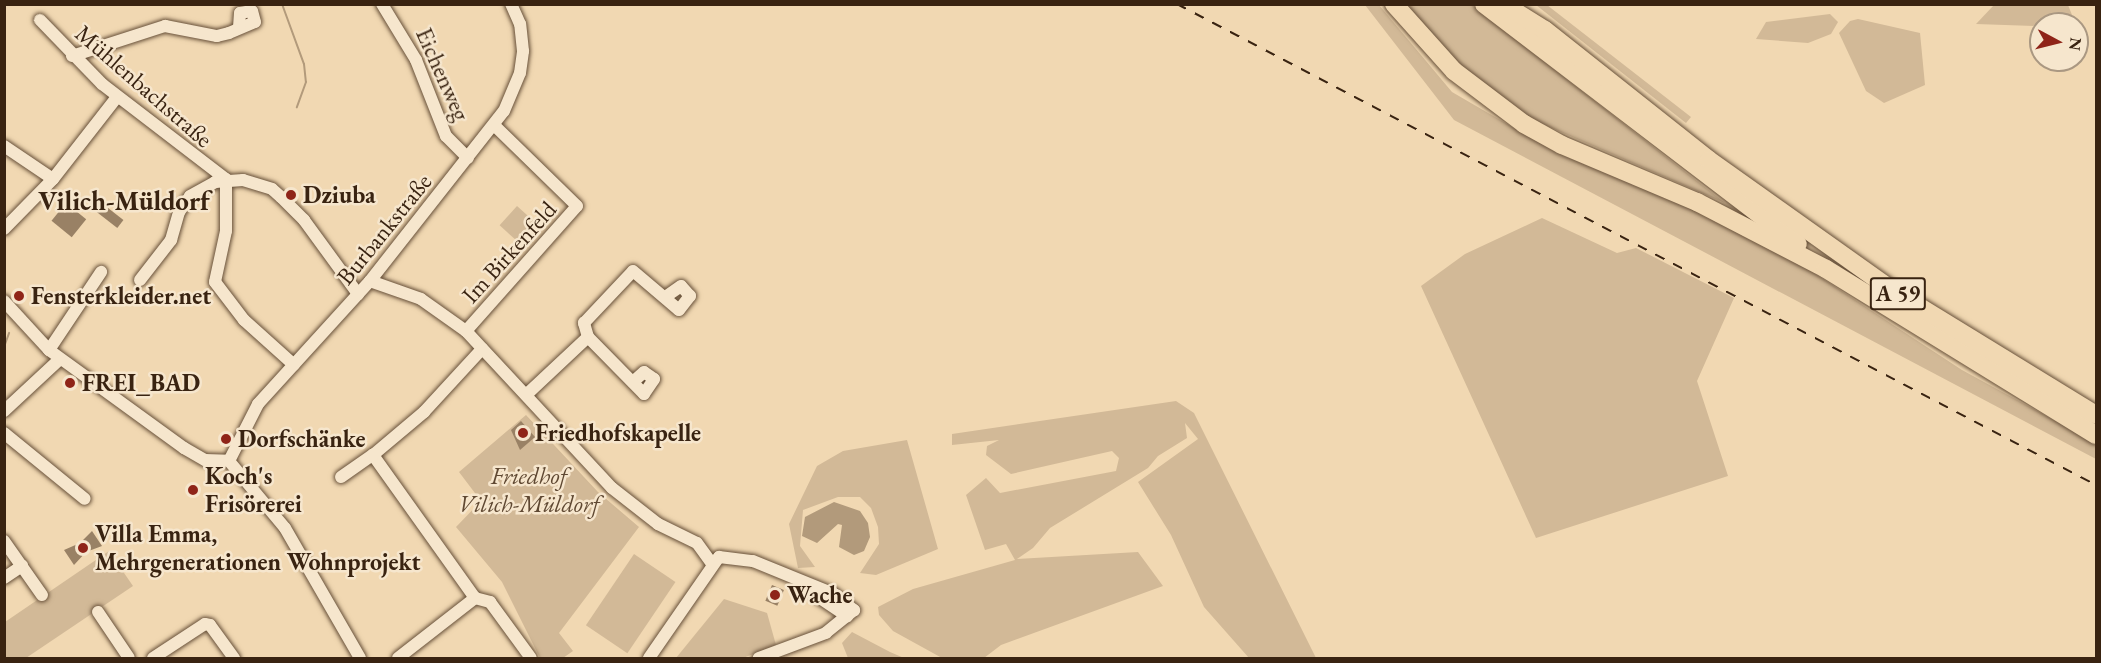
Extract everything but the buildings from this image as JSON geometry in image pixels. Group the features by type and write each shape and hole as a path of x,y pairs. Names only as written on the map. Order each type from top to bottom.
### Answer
{"highway":[{"path":"1394,4 1454,71 1524,124 1572,150 1697,202 1826,269"},
{"name":"A 59","path":"1484,4 1826,269 2097,435"},
{"name":"A 59","path":"1503,4 1545,30 1709,160 1895,292 2097,415"},
{"path":"1523,4 1545,30"}],"street":[{"name":"Eichenweg","path":"382,4 416,60 446,136 468,159"},
{"name":"Burbankstraße","path":"229,461 258,404 370,281 495,126 520,73 520,24 511,4"},
{"name":"Mühlenbachstraße","path":"40,20 72,56 117,97 226,179 190,196 179,212 171,240 140,280"},
{"path":"72,56 165,26 217,36 239,28"},
{"path":"4,229 53,179 117,97"},
{"name":"Im Birkenfeld","path":"465,331 577,206 495,126"},
{"path":"4,146 53,179"},
{"path":"294,365 244,320 215,282 226,231 226,179 272,189 304,220 358,294"},
{"path":"633,382 588,337 584,323 633,271 665,297"},
{"path":"49,350 101,272"},
{"path":"370,281 421,299 465,331 612,489 658,524 697,543 711,562"},
{"path":"4,301 60,359 194,454 213,462 229,461 285,528 360,658"},
{"path":"526,395 588,337"},
{"path":"341,477 373,455 424,412 482,349"},
{"path":"4,411 60,359"},
{"path":"4,433 85,499"},
{"path":"373,455 475,598 490,602 531,658"},
{"path":"4,540 42,595"},
{"path":"649,658 711,562 726,556 801,585 851,613 816,638 759,658"},
{"path":"4,578 22,566"},
{"path":"398,658 475,598"},
{"path":"98,612 129,658"},
{"path":"153,658 204,624 210,625 234,658"}],"green space":[{"path":"1365,5 1379,5 1452,92 1557,153 1703,213 1794,260 1962,370 2096,443 2096,459 1454,120"},
{"path":"1404,5 1472,5 1725,203 1524,116 1461,70"},
{"path":"1536,5 1547,5 1691,117 1686,123"},
{"path":"1994,5 2068,5 2071,12 2029,12 2029,26 1976,24"},
{"path":"1830,14 1838,22 1831,34 1808,43 1756,39 1766,22"},
{"path":"1858,19 1920,33 1925,85 1884,103 1866,91 1839,33 1850,21"},
{"path":"517,206 540,227 523,246 500,225"},
{"path":"1542,218 1617,253 1636,248 1734,298 1697,381 1728,476 1536,538 1421,286 1465,254"},
{"path":"1176,401 1194,413 1316,658 1249,658 1204,607 1171,535 1138,482 1198,439 1185,423 1187,438 1158,456 1148,468 1050,528 1033,548 1017,559 1138,552 1163,586 1001,645 984,658 942,658 893,631 879,615 878,607 913,589 1015,560 1006,544 985,550 966,495 986,478 1000,493 1116,471 1119,458 1112,451 1011,474 986,455 987,446 999,440 952,445 952,434"},
{"name":"Friedhof Vilich-Müldorf","path":"526,415 598,492 639,527 559,633 573,651 563,658 540,658 502,582 456,527 481,501 459,472"},
{"path":"907,440 938,549 876,575 860,573 879,544 878,527 871,508 860,497 838,497 803,510 800,546 815,567 798,568 789,524 817,466 843,451"},
{"path":"109,551 133,586 26,658 5,658 5,622"},
{"path":"634,554 675,582 627,653 586,625"},
{"path":"724,599 767,613 776,645 743,658 676,658"},
{"path":"852,632 904,658 848,658 842,643"}],"shaded area":[{"path":"834,502 860,511 868,523 870,537 864,551 854,555 839,547 842,525 838,524 817,543 802,536 805,517"}],"waterway":[{"path":"282,4 304,64 306,82 297,107"},
{"path":"4,347 9,333"}],"railway":[{"path":"1177,4 2096,485"}],"place":[{"name":"Dziuba","path":"291,195"},
{"name":"Fensterkleider.net","path":"19,296"},
{"name":"FREI_BAD","path":"70,383"},
{"name":"Friedhofskapelle","path":"523,433"},
{"name":"Dorfschänke","path":"226,439"},
{"name":"Koch's Frisörerei","path":"193,490"},
{"name":"Villa Emma, Mehrgenerationen Wohnprojekt","path":"83,548"},
{"name":"Wache","path":"775,595"}],"district":[{"name":"Vilich-Müldorf","path":"124,201"}]}
